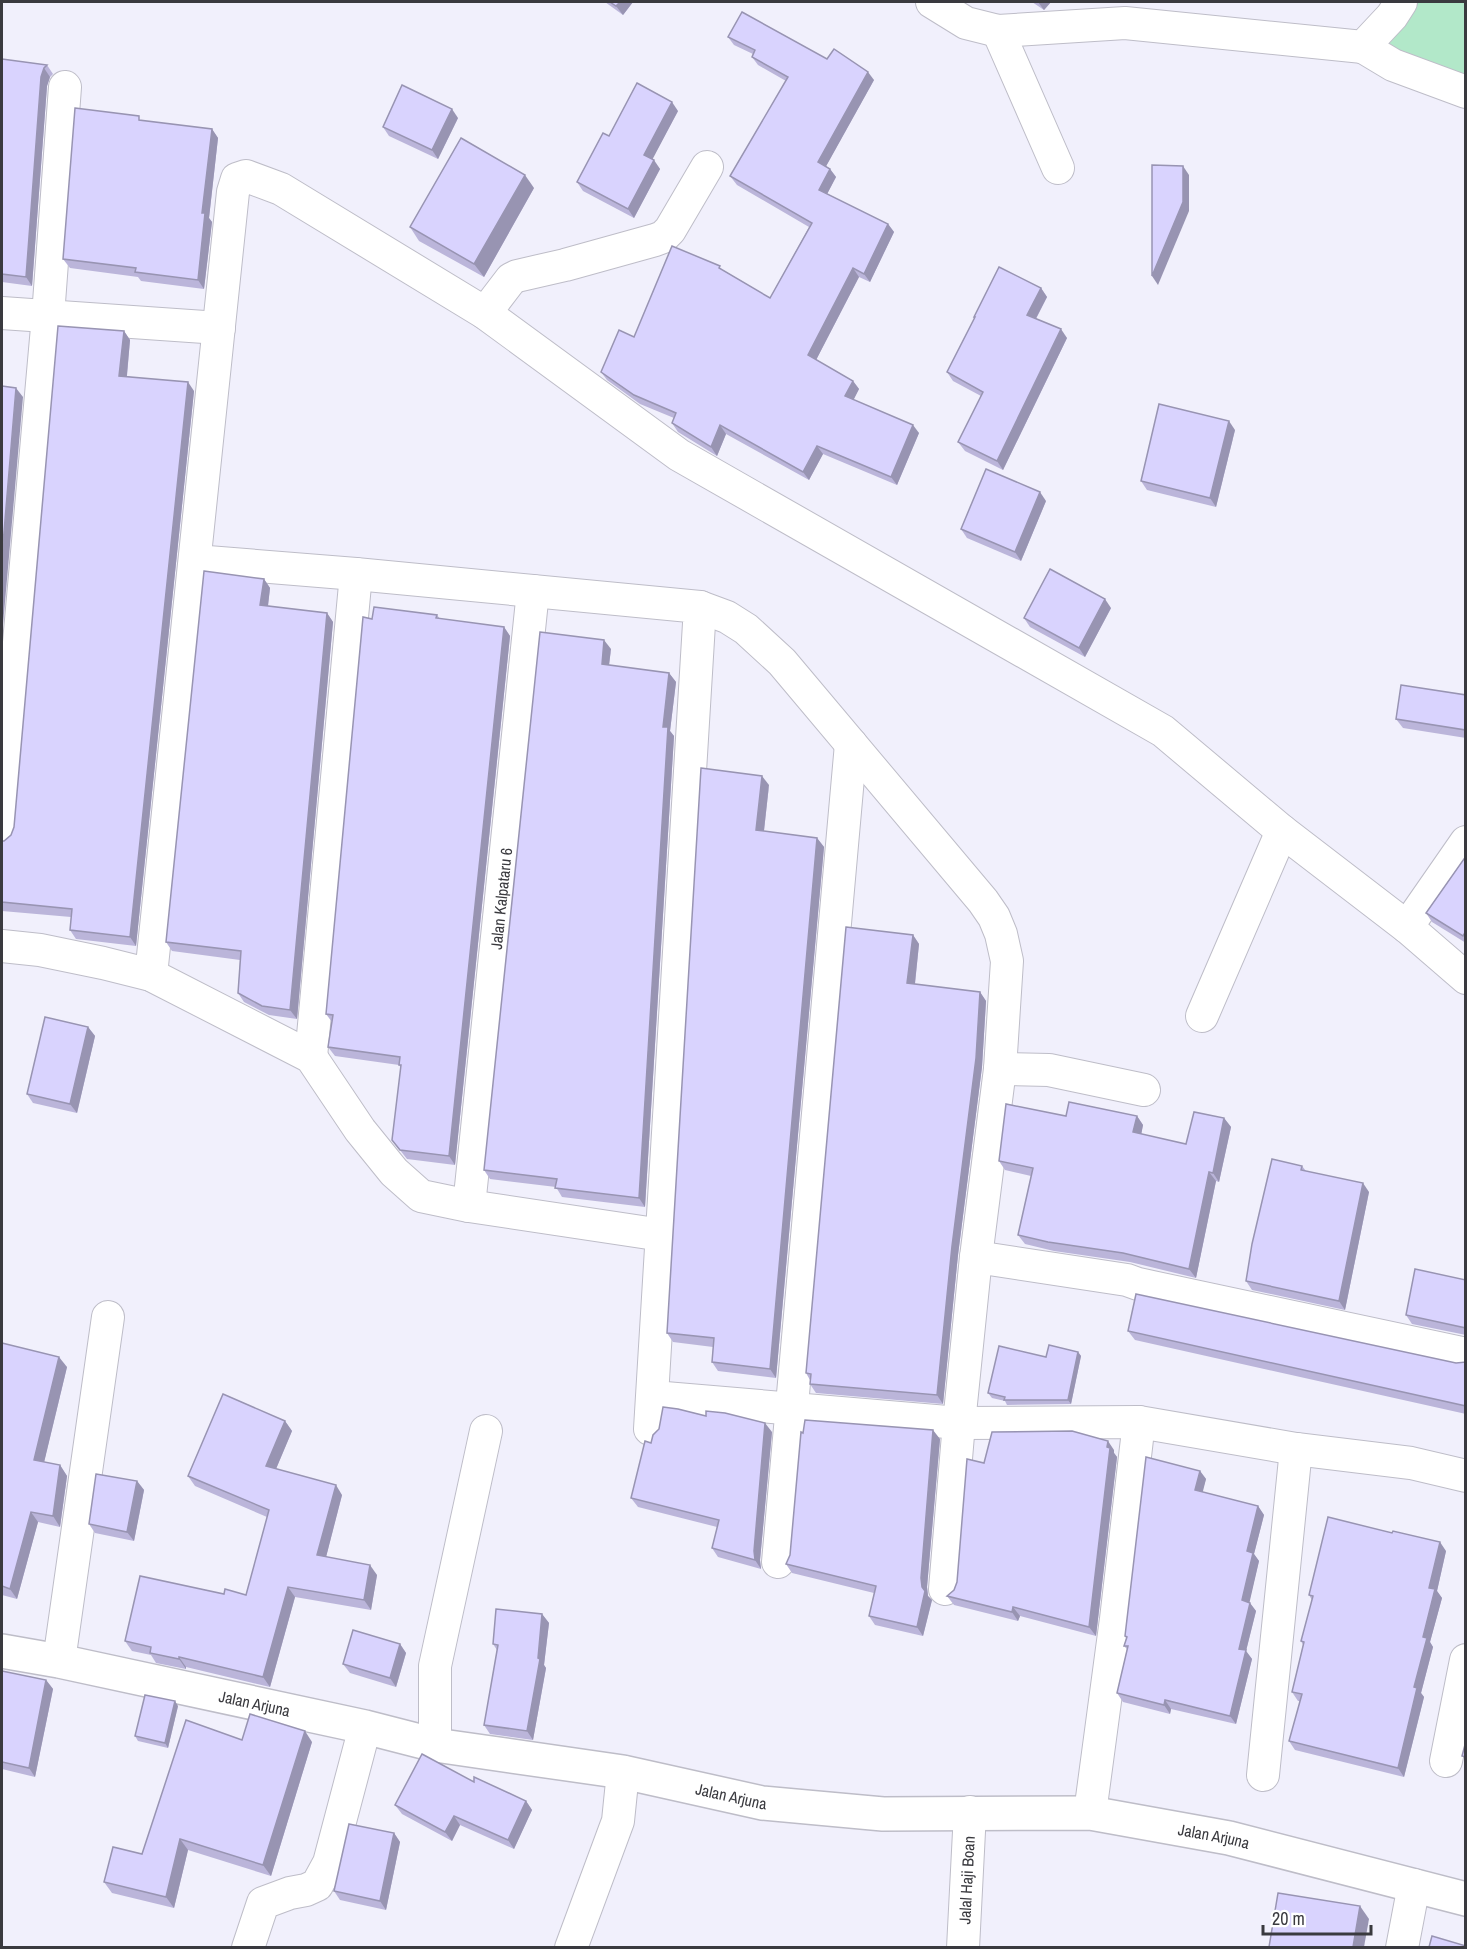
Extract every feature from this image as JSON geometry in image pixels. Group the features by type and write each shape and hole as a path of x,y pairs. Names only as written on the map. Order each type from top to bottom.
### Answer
{"street":[{"path":"932,2 966,23 998,31 1132,12 1363,47 1393,65 1466,92"},
{"path":"1363,47 1392,16 1401,2"},
{"path":"998,31 1058,168"},
{"path":"2,834 48,316 65,87"},
{"path":"485,312 511,279 517,276 566,265 663,237 670,230 707,167"},
{"path":"151,975 233,192 237,179 246,176 281,189 485,312 679,454 1163,731 1282,831 1407,927 1466,978"},
{"path":"2,313 219,328"},
{"path":"195,561 700,607 728,617 746,629 782,662 983,901 994,917 1001,934 1007,961 1000,1069 976,1257 945,1589"},
{"path":"311,1057 356,574"},
{"name":"Jalan Kalpataru 6","path":"470,1206 533,591"},
{"path":"650,1429 700,607"},
{"path":"778,1562 851,744"},
{"path":"1202,1016 1282,831"},
{"path":"1407,927 1466,842"},
{"path":"2,946 40,950 151,975 311,1057 360,1130 394,1172 421,1196 470,1206 662,1235"},
{"path":"1000,1069 1049,1070 1144,1090"},
{"path":"976,1257 1127,1280 1150,1287 1466,1354"},
{"path":"59,1661 108,1317"},
{"path":"653,1397 959,1424 1139,1422 1296,1449 1411,1463 1466,1476"},
{"path":"1090,1813 1139,1422"},
{"path":"435,1745 435,1666 486,1431"},
{"path":"1263,1775 1296,1449"},
{"name":"Jalan Arjuna","path":"2,1651 59,1661 365,1727 435,1745 623,1772 762,1803 883,1814 1090,1813 1229,1838 1466,1899"},
{"path":"1446,1761 1466,1660"},
{"path":"248,1947 263,1903 317,1885 329,1863 365,1727"},
{"path":"571,1947 618,1821 623,1772"},
{"name":"Jalal Haji Boan","path":"963,1947 970,1812"},
{"path":"1402,1947 1414,1885"}],"green space":[{"path":"1401,2 1465,2 1465,92 1363,47"}],"building":[{"path":"742,12 827,59 834,49 868,72 818,162 830,169 819,190 888,224 864,274 853,268 808,355 853,381 845,396 913,425 891,477 817,446 803,472 720,425 711,447 672,423 676,413 634,395 601,372 619,330 634,337 672,246 720,266 719,268 770,298 812,223 730,176 788,77 752,57 755,50 728,37"},
{"path":"2,59 47,65 41,77 26,277 2,274"},
{"path":"637,83 672,102 644,155 654,160 628,209 577,182 603,133 609,136"},
{"path":"402,85 452,109 432,150 383,127"},
{"path":"75,108 139,116 139,120 212,129 202,213 205,213 198,280 135,272 136,268 63,259"},
{"path":"461,138 525,175 474,264 410,227"},
{"path":"1152,165 1183,166 1183,202 1152,276"},
{"path":"999,267 1041,288 1027,315 1061,329 997,461 958,442 983,392 947,372"},
{"path":"58,326 124,331 119,376 188,382 130,937 70,930 72,909 2,902 2,841 11,835 14,827"},
{"path":"2,386 16,388 2,556"},
{"path":"1159,404 1229,421 1210,498 1141,481"},
{"path":"986,469 1040,492 1015,552 961,529"},
{"path":"1050,569 1105,599 1079,648 1024,618"},
{"path":"204,571 264,579 260,605 327,613 290,1010 262,1006 238,993 241,951 166,942"},
{"path":"374,607 504,627 449,1156 400,1150 392,1140 400,1057 328,1047 333,1015 326,1014 363,617 372,619"},
{"path":"540,632 604,640 602,664 669,673 663,727 668,727 639,1198 555,1188 557,1179 484,1170"},
{"path":"1401,685 1466,695 1466,730 1396,719"},
{"path":"701,768 762,776 756,830 817,838 770,1369 712,1362 714,1338 667,1333"},
{"path":"1466,856 1466,931 1463,936 1426,913"},
{"path":"846,927 913,935 907,983 980,992 976,1058 952,1246 937,1395 810,1384 811,1374 806,1373"},
{"path":"45,1017 88,1027 70,1104 27,1094"},
{"path":"1069,1102 1137,1116 1133,1132 1186,1144 1194,1112 1224,1118 1213,1173 1209,1172 1189,1269 1123,1253 1048,1242 1018,1235 1033,1168 999,1161 1006,1104 1066,1116"},
{"path":"1272,1159 1302,1166 1301,1170 1363,1183 1339,1301 1246,1281 1252,1244"},
{"path":"1415,1269 1466,1280 1466,1328 1406,1315"},
{"path":"1136,1294 1456,1363 1466,1362 1466,1406 1128,1331"},
{"path":"2,1343 59,1357 34,1460 60,1465 53,1516 31,1512 10,1589 2,1586"},
{"path":"1049,1345 1078,1352 1068,1400 1004,1400 1005,1397 988,1393 999,1346 1046,1357"},
{"path":"223,1394 285,1421 266,1466 336,1485 317,1555 370,1565 364,1600 288,1587 263,1677 179,1657 179,1659 150,1653 151,1647 125,1641 140,1576 224,1594 225,1589 246,1595 269,1510 188,1476"},
{"path":"663,1407 706,1416 706,1411 725,1413 765,1423 755,1560 712,1548 719,1520 631,1498 645,1441 651,1443 653,1435 659,1429"},
{"path":"805,1420 933,1430 921,1578 925,1591 917,1627 869,1616 876,1586 786,1564 790,1555 801,1432 803,1433"},
{"path":"1072,1431 1108,1441 1107,1447 1110,1448 1089,1627 1013,1607 1012,1612 947,1596 954,1590 957,1582 967,1459 984,1463 992,1432"},
{"path":"1146,1457 1200,1471 1195,1490 1258,1506 1247,1551 1253,1553 1242,1600 1250,1603 1239,1649 1246,1650 1230,1716 1165,1700 1164,1705 1117,1693 1128,1646 1124,1646 1127,1637 1125,1636"},
{"path":"96,1474 137,1481 127,1532 89,1524"},
{"path":"1328,1517 1440,1542 1429,1588 1435,1589 1423,1637 1427,1638 1414,1687 1417,1688 1398,1768 1289,1741 1302,1694 1292,1692 1304,1642 1301,1641 1313,1596 1309,1595"},
{"path":"496,1609 542,1614 538,1658 540,1659 527,1731 484,1725 498,1645 493,1644"},
{"path":"353,1630 400,1644 390,1678 343,1664"},
{"path":"2,1671 46,1680 29,1768 2,1762"},
{"path":"145,1695 175,1701 165,1743 135,1736"},
{"path":"250,1714 305,1731 263,1865 180,1839 166,1897 104,1882 113,1847 142,1854 186,1720 242,1740"},
{"path":"1466,1741 1466,1757 1462,1756"},
{"path":"422,1754 474,1782 474,1777 526,1801 508,1840 454,1816 445,1832 395,1805"},
{"path":"349,1824 394,1833 380,1901 334,1891"},
{"path":"1278,1893 1360,1906 1353,1947 1269,1947"},
{"path":"1432,1936 1466,1946 1466,1947 1429,1947"}]}
